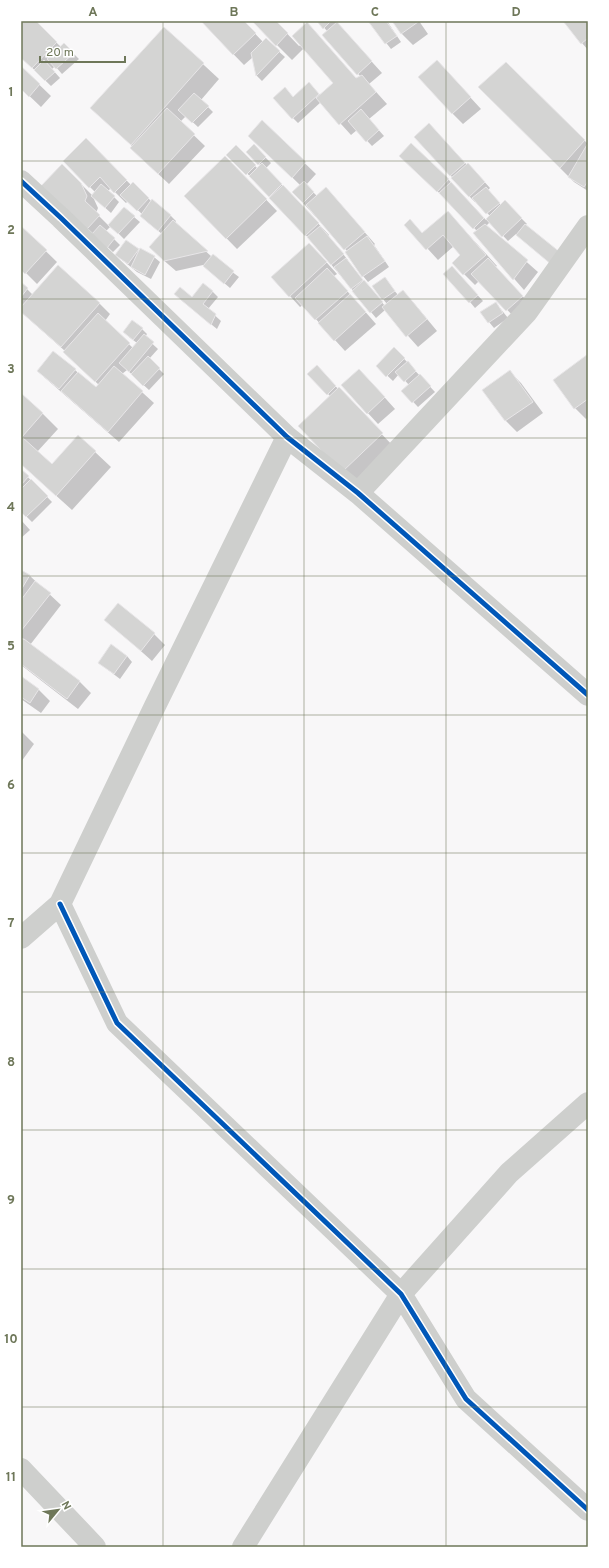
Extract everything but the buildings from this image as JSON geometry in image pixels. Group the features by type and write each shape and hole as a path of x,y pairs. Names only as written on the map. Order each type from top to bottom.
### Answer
{"street":[{"path":"21,181 287,437 358,493 588,696"},
{"path":"358,493 527,312 588,226"},
{"path":"21,938 60,904 287,437"},
{"path":"60,904 117,1023 401,1294 466,1399 588,1510"},
{"path":"243,1547 401,1294 509,1172 588,1103"},
{"path":"21,1468 95,1547"}],"cycle path":[{"path":"21,181 287,437 358,493 588,695"},
{"path":"60,904 117,1023 401,1294 466,1399 588,1510"}]}
